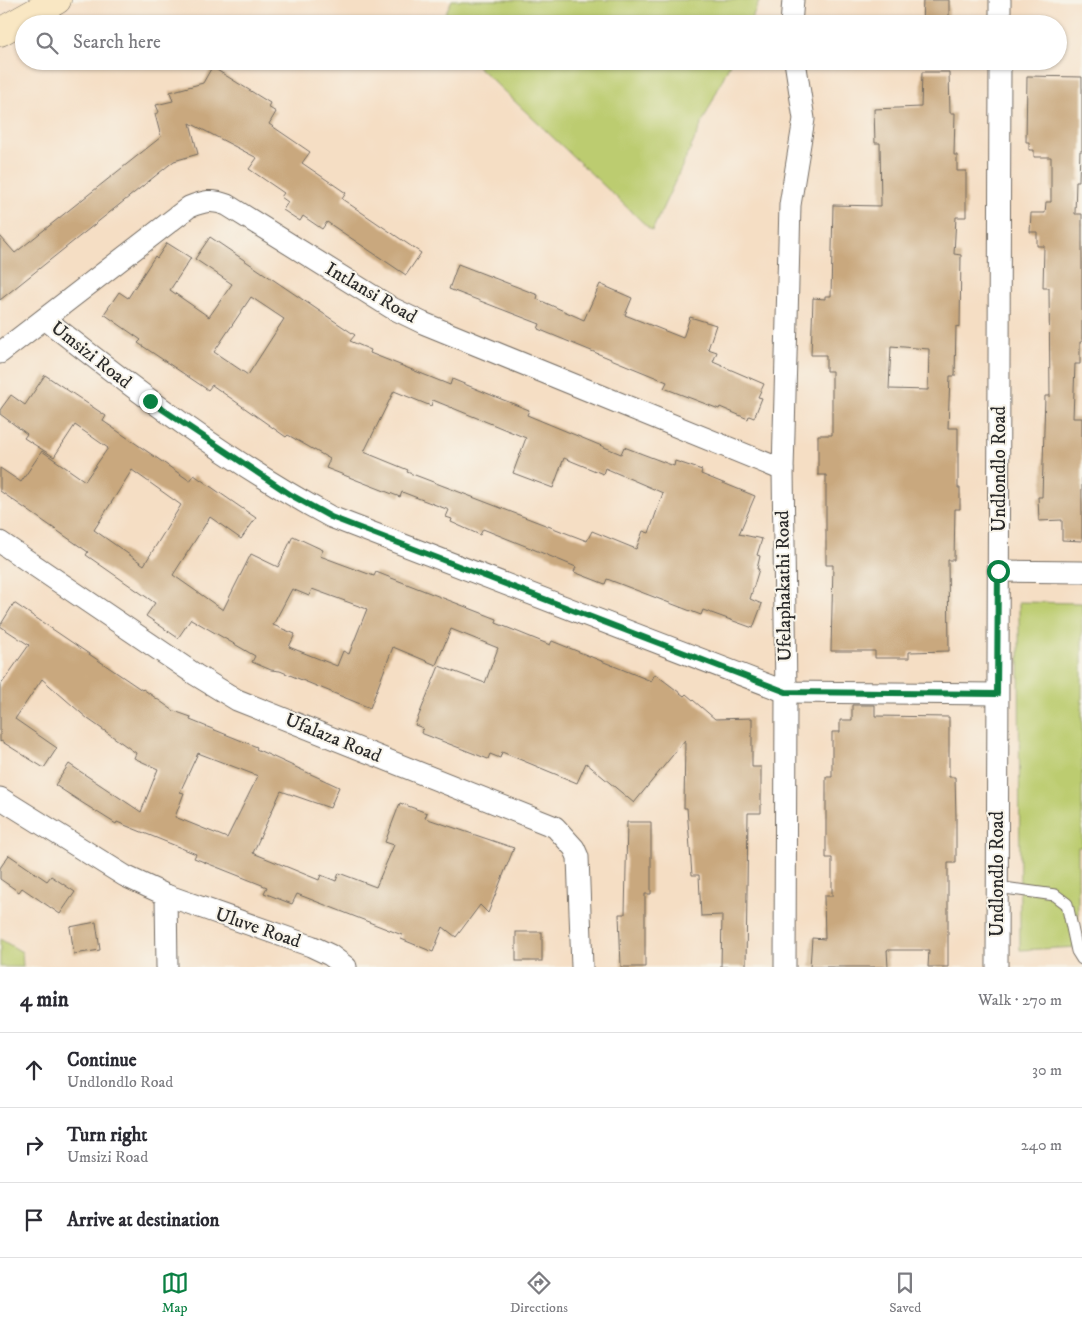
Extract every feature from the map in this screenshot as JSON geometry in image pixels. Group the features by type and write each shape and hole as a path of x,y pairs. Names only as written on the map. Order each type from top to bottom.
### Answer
{"main road":[{"path":"30,15 57,0"},
{"path":"0,32 15,24"}],"street":[{"path":"792,15 793,0"},
{"path":"1000,0 1000,15"},
{"name":"Ufelaphakathi Road","path":"785,967 786,692 783,470 790,206 804,119 796,70"},
{"name":"Undlondlo Road","path":"997,967 1000,70"},
{"name":"Intlansi Road","path":"0,354 189,207 202,201 214,200 227,205 392,308 423,324 783,470"},
{"name":"Umsizi Road","path":"45,319 150,401 291,495 331,517 786,692 997,694"},
{"name":"Ufalaza Road","path":"0,542 236,700 555,827 574,848 578,857 582,967"},
{"path":"998,571 1082,572"},
{"name":"Uluve Road","path":"0,798 125,876 166,895 311,946 330,955 346,967"},
{"path":"166,895 167,967"}],"lane":[{"path":"997,887 1055,894 1063,900 1067,904 1077,951 1082,959"}],"green space":[{"path":"452,0 760,0 753,15 444,15"},
{"path":"482,70 727,70 652,231"},
{"path":"1019,602 1082,603 1082,847 1078,847 1078,947 1020,950"},
{"path":"0,939 22,952 23,967 0,967"}],"building":[{"path":"923,0 949,0 949,15 922,15"},
{"path":"210,70 217,70 270,103 268,107 276,112 269,124 310,152 302,163 346,193 342,199 421,253 406,275 327,222 322,229 303,216 300,221 283,210 288,202 281,197 284,193 249,169 257,158 190,123 198,154 174,161 0,300 0,236 15,253 161,137 155,114 159,112 156,105 173,101 170,92 203,83"},
{"path":"922,72 949,72 950,113 955,113 954,155 957,155 957,171 966,171 966,217 956,217 954,254 961,255 960,327 956,326 955,376 950,376 948,428 958,428 960,509 955,509 954,560 948,560 949,651 909,652 909,658 875,658 875,651 831,651 833,565 826,565 826,475 818,475 818,435 832,435 832,371 826,371 826,355 811,355 813,298 825,299 825,296 831,296 833,205 881,206 880,143 875,143 874,109 921,107","holes":["891,346 929,349 928,390 889,389"]},
{"path":"1027,76 1082,77 1082,151 1080,151 1079,181 1076,181 1075,214 1082,214 1082,342 1080,342 1080,364 1075,364 1073,418 1082,418 1082,541 1062,540 1062,520 1039,521 1038,497 1042,497 1045,396 1050,396 1049,288 1043,288 1044,246 1037,246 1037,232 1030,232 1031,213 1045,213 1046,202 1051,202 1051,157 1034,157 1034,150 1029,150 1029,142 1026,142"},
{"path":"210,237 355,335 350,341 371,350 370,353 450,385 452,379 529,410 527,415 621,454 624,447 674,466 675,461 702,470 701,474 755,496 739,534 762,539 757,555 760,556 757,569 759,569 750,599 762,604 753,628 703,610 701,615 607,579 605,584 574,572 576,567 528,547 483,529 480,535 451,522 452,519 446,517 449,510 402,492 400,497 326,468 330,459 288,435 286,437 212,385 208,390 138,343 141,340 104,314 119,292 128,298 155,256 157,258 167,243 191,258 170,290 209,317 232,284 195,259","holes":["251,297 284,319 248,375 214,352","394,391 431,406 433,400 526,438 513,473 553,488 564,458 603,474 605,468 663,493 649,533 643,531 636,549 592,531 587,541 407,472 408,470 364,452"]},
{"path":"458,264 538,295 537,299 584,320 600,284 632,298 625,315 683,338 690,317 716,325 708,349 717,352 713,362 764,384 758,397 762,398 754,418 749,416 748,419 720,407 719,409 664,388 667,382 538,329 540,324 449,289"},
{"path":"45,375 106,416 103,421 190,481 194,475 256,518 241,539 210,517 173,575 223,610 251,554 278,567 293,536 323,550 320,556 374,576 376,572 497,619 496,623 550,645 552,641 651,681 655,674 684,696 686,694 715,719 752,718 752,767 761,767 761,813 748,813 746,967 721,967 722,915 701,916 699,875 692,875 687,808 684,808 685,740 634,803 586,763 577,783 502,752 500,758 490,754 488,759 421,733 423,728 415,725 439,666 485,683 498,648 451,629 436,665 393,647 370,708 280,671 271,670 252,662 255,656 191,619 178,638 146,616 155,603 86,555 88,552 0,491 0,468 21,482 42,451 85,481 108,448 75,425 54,457 24,438 27,434 0,414 0,410 11,395 25,405","holes":["132,470 181,505 144,565 94,530","292,589 309,596 312,589 367,609 349,654 343,651 337,666 289,647 295,634 273,625"]},
{"path":"14,603 174,711 191,717 190,720 257,747 256,749 339,787 330,808 281,791 253,853 319,880 321,875 336,881 339,873 376,887 394,845 385,842 400,803 427,813 425,818 514,848 488,913 480,905 456,937 443,927 433,952 401,939 402,935 297,894 292,904 264,893 267,887 194,858 196,854 117,822 116,824 55,785 69,764 141,812 158,769 134,758 136,753 88,719 42,679 15,719 57,748 44,768 0,742 0,686 29,645 0,626","holes":["198,753 258,776 227,838 175,817 184,793 180,792"]},
{"path":"852,705 875,705 875,716 949,717 949,777 955,777 956,863 948,863 948,967 928,967 929,950 887,950 888,967 810,967 812,938 825,939 824,896 832,896 832,858 826,858 826,777 832,777 832,732 840,732 840,720 852,720"},
{"path":"627,822 651,822 651,894 645,894 645,967 621,967 619,914 625,914"},
{"path":"9,855 47,881 51,876 75,892 60,914 22,888 19,892 0,879 0,868"},
{"path":"96,922 100,950 74,954 70,927"},
{"path":"516,932 542,932 542,961 516,961"}],"route":[{"path":"150,401 291,495 331,517 786,692 997,694 998,571"}]}
